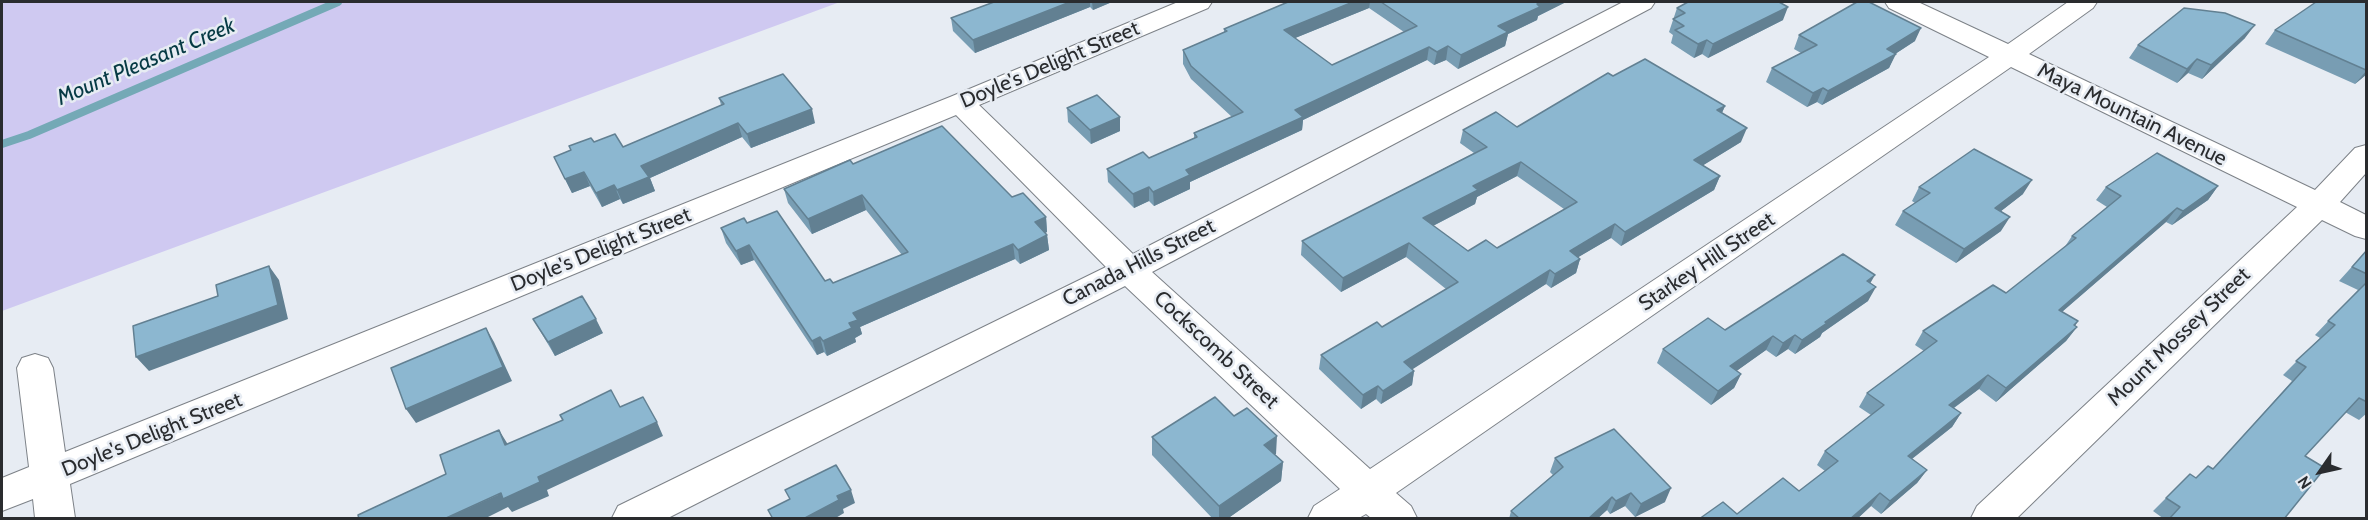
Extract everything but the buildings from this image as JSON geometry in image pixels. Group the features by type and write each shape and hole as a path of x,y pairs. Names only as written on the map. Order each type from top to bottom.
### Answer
{"street":[{"name":"Doyle's Delight Street","path":"2,495 960,103 1199,2"},
{"name":"Canada Hills Street","path":"633,519 1129,270 1642,2"},
{"name":"Maya Mountain Avenue","path":"1898,2 2014,52 2324,199 2367,228"},
{"name":"Maya Mountain Avenue","path":"1924,2 2014,52"},
{"name":"Starkey Hill Street","path":"1328,519 2084,2"},
{"name":"Cockscomb Street","path":"960,103 1129,270 1397,519"},
{"name":"Mount Mossey Street","path":"1991,519 2324,199 2367,154"},
{"name":"Maya Mountain Avenue","path":"2324,199 2367,211"},
{"path":"35,368 55,519"}],"shaded area":[{"path":"2,2 840,2 2,311"}],"waterway":[{"name":"Mount Pleasant Creek","path":"2,144 29,135 338,2"}]}
